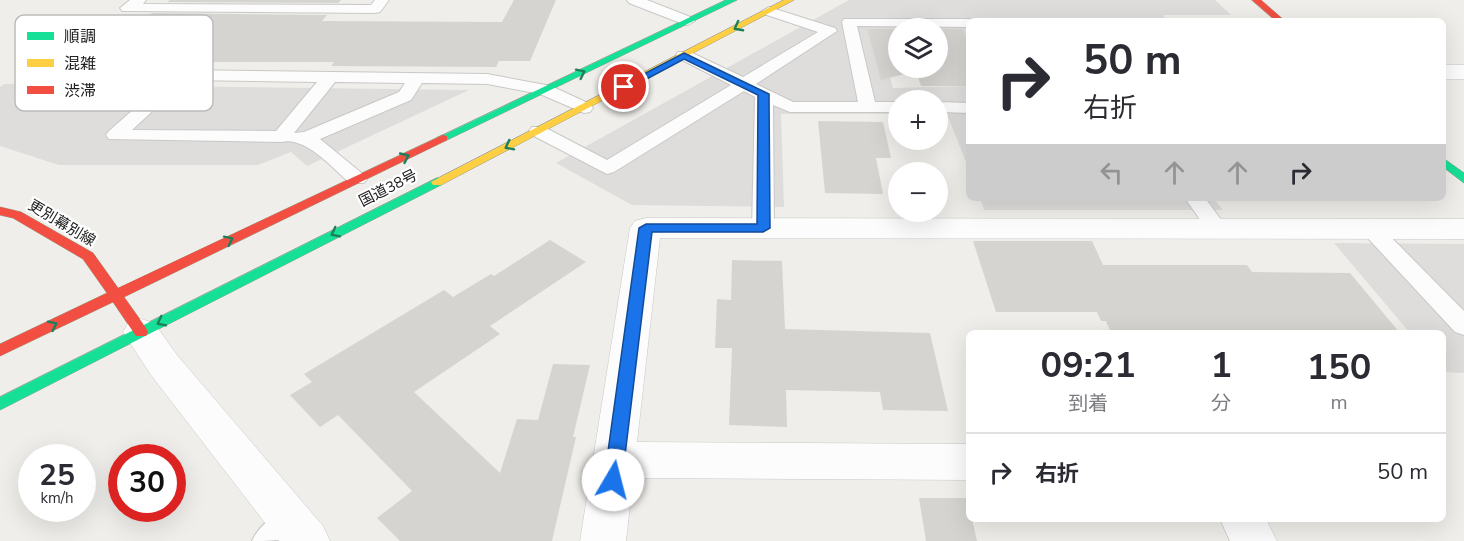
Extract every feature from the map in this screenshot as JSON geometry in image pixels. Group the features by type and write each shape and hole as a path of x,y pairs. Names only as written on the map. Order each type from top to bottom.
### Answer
{"main road":[{"name":"国道38号","path":"0,350 734,0"},
{"name":"国道38号","path":"0,405 584,108 790,0"},
{"path":"1256,0 1277,18"},
{"path":"1446,164 1464,179"},
{"name":"更別幕別線","path":"0,211 16,215 88,256 141,332"}],"street":[{"path":"1446,72 1464,72"},
{"path":"603,541 616,460 646,228 1464,229"},
{"path":"141,332 288,535"},
{"path":"616,460 966,462"},
{"path":"1244,522 1254,541"}],"lane":[{"path":"139,0 127,8 375,9 382,0"},
{"path":"634,0 688,21"},
{"path":"769,11 830,31 850,30"},
{"path":"868,107 849,22 966,22"},
{"path":"538,131 607,168 830,31"},
{"path":"684,56 790,107 888,107"},
{"path":"213,76 487,79 545,90 584,108"},
{"path":"281,137 330,77"},
{"path":"142,111 115,135 306,138 405,96 417,78"},
{"path":"763,228 764,94"},
{"path":"948,107 966,108"},
{"path":"306,138 357,179"},
{"path":"1197,201 1216,229"},
{"path":"1371,229 1464,327"}],"shaded area":[{"path":"849,0 1215,0 1231,15 1163,15 1165,18 966,18 966,37 961,29 948,29 948,18 888,18 888,29 867,29 879,71 888,71 888,78 890,78 893,88 966,86 966,162 948,117 948,90 888,90 888,114 781,114 784,207 632,205 556,163"},
{"path":"4,84 15,84 15,111 213,111 213,87 469,90 307,166 291,152 258,165 59,165 0,146 0,87"},
{"path":"981,201 1216,201 1223,210 984,210"},
{"path":"1334,243 1464,244 1464,373 1446,372 1446,330 1407,330"}],"building":[{"path":"170,0 341,0 338,3 167,2"},
{"path":"514,0 556,0 530,61 499,61 496,67 331,66 334,62 213,62 213,15 150,15 152,13 327,15 322,21 502,22"},
{"path":"867,29 888,29 889,78 881,80"},
{"path":"948,29 962,29 966,37 966,86 921,86 918,78 948,78"},
{"path":"818,121 883,122 891,158 876,158 883,194 825,193"},
{"path":"550,240 586,262 490,326 500,334 414,392 500,473 517,419 538,420 553,364 590,365 552,541 400,541 377,518 412,491 338,415 320,427 290,395 312,382 304,374 444,290 453,297 491,274 494,276"},
{"path":"973,241 1092,241 1103,265 1247,265 1252,272 1350,273 1398,330 1110,330 1106,321 1101,321 1097,312 996,312"},
{"path":"732,260 782,261 785,329 930,333 948,411 883,410 880,392 786,390 787,427 729,425 732,348 715,348 717,299 731,300"},
{"path":"919,498 966,498 966,522 973,522 977,541 926,541"}],"traffic: fast":[{"path":"443,138 733,0"},
{"path":"1446,164 1464,179"},
{"path":"0,404 437,182"}],"traffic: slow":[{"path":"437,182 790,0"}],"traffic: jam":[{"path":"1256,0 1277,18"},
{"path":"0,350 443,138"},
{"path":"0,211 17,215 88,256 141,332"}],"route":[{"path":"613,480 646,228 763,228 764,94 684,56 624,87"}]}
